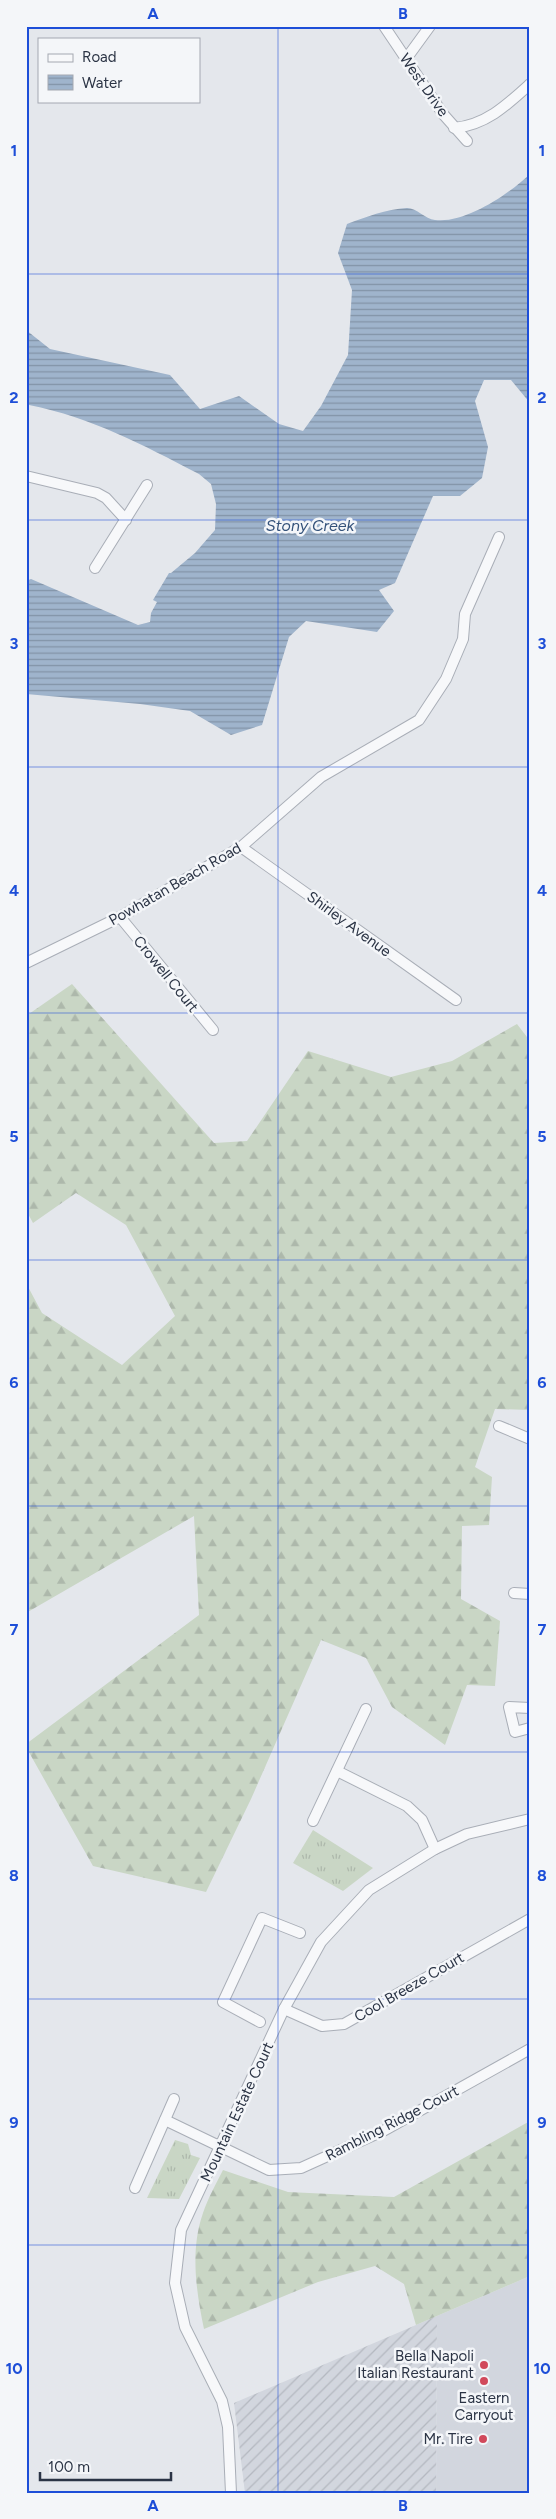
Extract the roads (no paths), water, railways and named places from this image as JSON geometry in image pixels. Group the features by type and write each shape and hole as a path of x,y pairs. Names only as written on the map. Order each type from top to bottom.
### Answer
{"street":[{"name":"West Drive","path":"384,26 454,128 467,141"},
{"path":"406,59 430,26"},
{"path":"454,128 472,125 486,119 530,84"},
{"path":"26,476 98,493 106,498 126,520"},
{"path":"95,568 147,485"},
{"name":"Powhatan Beach Road","path":"26,963 120,918 241,847 321,777 419,720 446,679 463,639 465,614 499,537"},
{"name":"Shirley Avenue","path":"241,847 456,1000"},
{"name":"Crowell Court","path":"120,918 213,1030"},
{"path":"499,1426 530,1440"},
{"path":"514,1593 530,1594"},
{"path":"530,1708 510,1706 515,1732 530,1728"},
{"path":"313,1821 366,1709"},
{"path":"338,1771 407,1806 416,1814 435,1849"},
{"name":"Mountain Estate Court","path":"231,2493 228,2427 222,2401 185,2327 175,2283 181,2230 222,2146 284,2009 321,1942 369,1890 435,1849 468,1834 530,1819"},
{"path":"260,2022 223,2002 262,1918 300,1932"},
{"name":"Cool Breeze Court","path":"284,2009 322,2026 344,2024 530,1919"},
{"name":"Rambling Ridge Court","path":"165,2120 270,2170 301,2168 361,2143 530,2049"},
{"path":"135,2188 174,2099"}],"water":[{"name":"Stony Creek","path":"530,174 530,403 511,380 484,380 475,401 488,447 482,478 460,496 433,496 395,583 379,590 394,611 377,632 306,621 289,637 262,725 231,735 190,711 140,704 26,694 26,581 31,579 138,625 150,622 151,613 157,602 153,600 169,573 195,553 215,530 216,504 211,484 199,474 116,433 74,417 29,405 26,402 26,330 50,349 170,375 200,409 239,396 279,424 303,431 321,406 348,355 352,290 338,253 347,224 384,212 407,208 411,208 435,220 460,217 486,206 511,190"}],"place":[{"name":"Bella Napoli Italian Restaurant","path":"484,2365"},
{"name":"Eastern Carryout","path":"484,2381"},
{"name":"Mr. Tire","path":"483,2439"}]}
